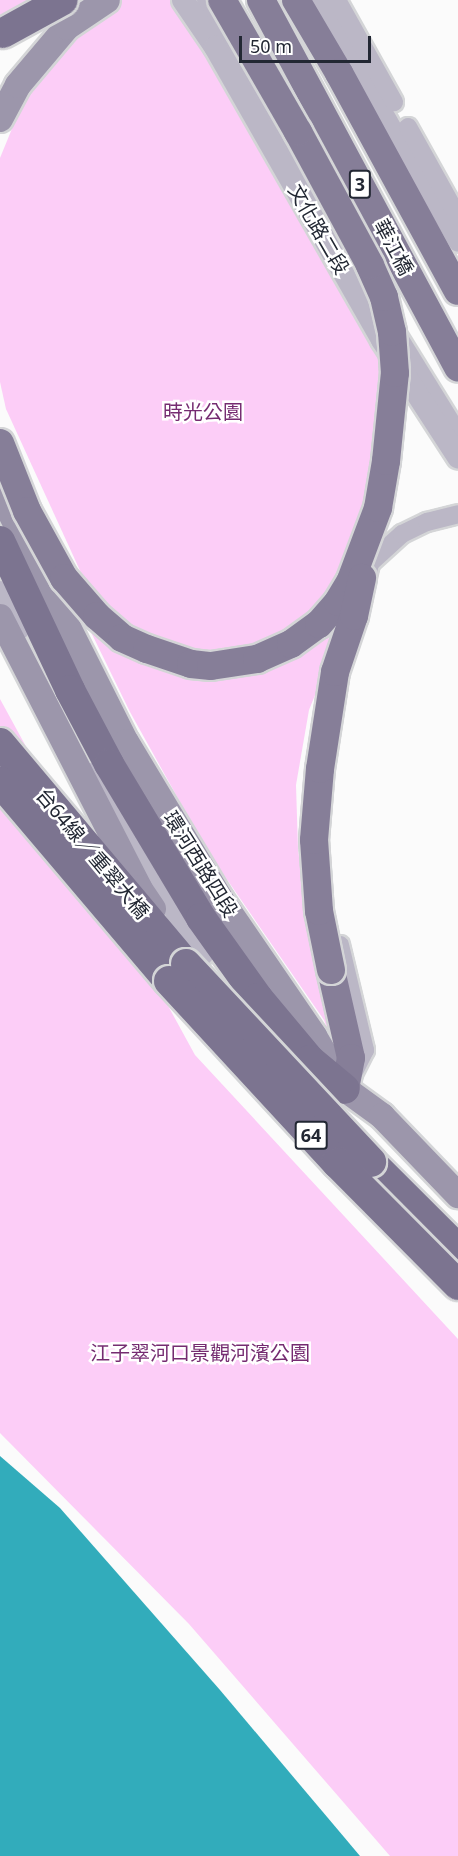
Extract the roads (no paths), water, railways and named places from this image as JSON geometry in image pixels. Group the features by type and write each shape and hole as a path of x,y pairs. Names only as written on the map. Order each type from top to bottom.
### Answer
{"highway":[{"path":"1,35 63,0"},
{"path":"0,541 70,690 196,941 258,998 310,1060 345,1089"},
{"path":"0,569 100,768 222,984"},
{"name":"台64線／重翠大橋","path":"0,743 196,941"},
{"name":"台64線／重翠大橋","path":"0,782 196,941"},
{"name":"64","path":"196,941 371,1162 458,1249"},
{"name":"64","path":"196,941 337,1163 458,1285"},
{"path":"371,1162 458,1237"}],"main road":[{"path":"1,35 40,0"},
{"path":"0,119 18,85 67,27 107,0"},
{"path":"222,0 298,132 384,297 392,332 395,373 386,461 354,616 335,672 320,769 314,840 319,911 351,1058 345,1089 320,1116"},
{"name":"華江橋","path":"261,0 458,368"},
{"name":"華江橋","path":"296,0 350,93 458,291"},
{"path":"0,443 27,511 64,578 81,598 122,638 191,664 211,666 257,659 291,644 319,624 338,602 351,580 378,508"},
{"name":"環河西路四段","path":"0,492 126,742 221,900 314,1036 345,1089 382,1116 458,1195"},
{"path":"0,617 139,888 189,961 222,984 260,1044 320,1116 458,1271"},
{"path":"320,1116 342,1169 458,1296"}],"street":[{"name":"文化路二段","path":"183,0 215,47 382,340 458,457"},
{"path":"206,0 359,273 458,433"},
{"path":"320,0 458,243"},
{"path":"337,0 458,217"},
{"path":"345,1089 365,1050 332,912 325,844 327,772 370,563 388,490 398,396 382,340"},
{"path":"345,1089 313,913 304,798 321,693 370,563 402,534 427,522 458,514"},
{"path":"0,516 34,595 117,759 196,941"},
{"path":"0,590 92,772 196,941"}],"water":[{"path":"0,1456 60,1508 220,1690 360,1856 0,1856"}],"park label":[{"name":"時光公園","path":"203,411"},
{"name":"江子翠河口景觀河濱公園","path":"200,1352"}]}
